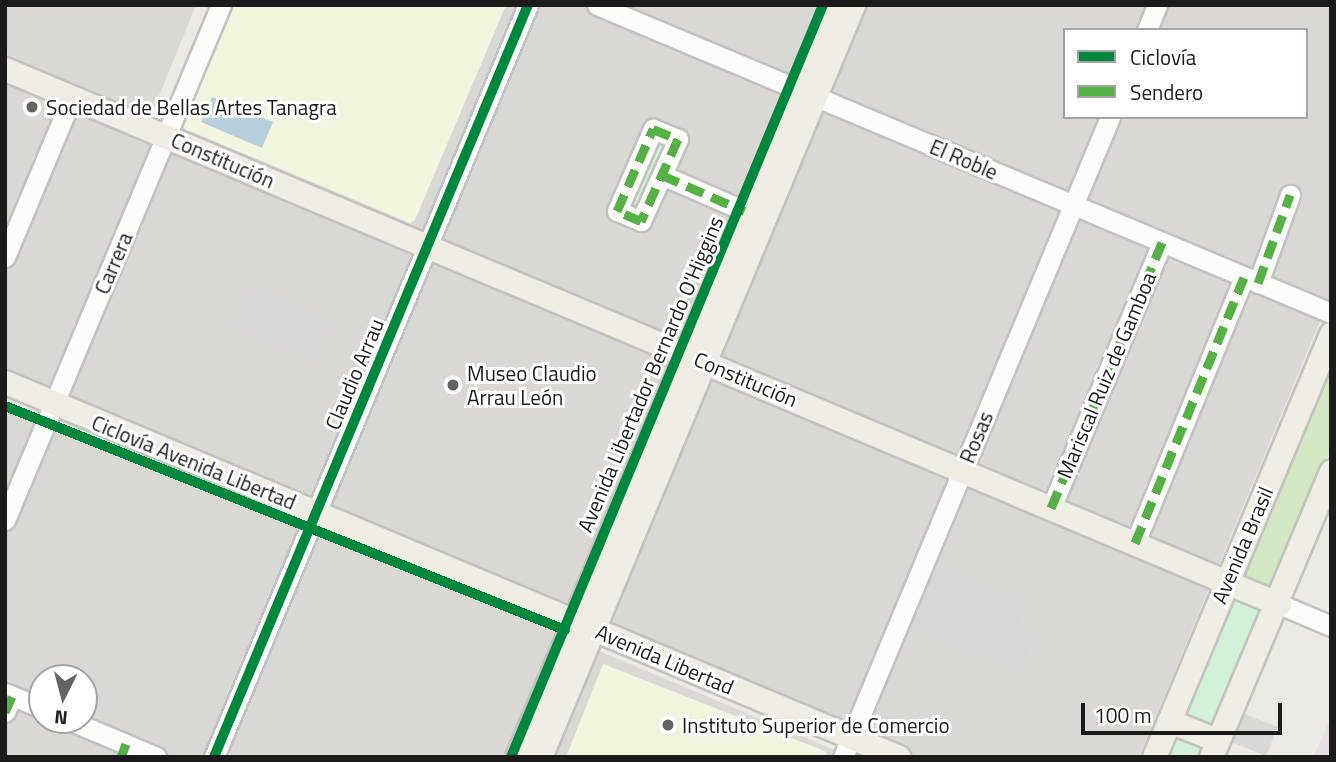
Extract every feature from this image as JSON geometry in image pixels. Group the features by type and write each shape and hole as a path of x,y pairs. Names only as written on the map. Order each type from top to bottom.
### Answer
{"main road":[{"name":"Avenida Libertador Bernardo O'Higgins","path":"517,757 584,625 696,359 807,93 833,5"},
{"name":"Avenida Libertador Bernardo O'Higgins","path":"696,359 747,212 853,5"},
{"name":"Constitución","path":"5,69 1279,604"},
{"name":"Avenida Brasil","path":"1154,757 1331,334"},
{"name":"Avenida Libertad","path":"5,382 584,625 847,747 899,757"},
{"path":"1169,721 1214,748 1279,604 1331,471"},
{"name":"Avenida Libertador Bernardo O'Higgins","path":"541,757 584,625"}],"street":[{"name":"Carrera","path":"5,520 220,5"},
{"name":"Claudio Arrau","path":"214,757 528,5"},
{"name":"El Roble","path":"597,5 1331,313"},
{"path":"1148,28 1157,5"},
{"path":"5,257 72,97"},
{"name":"Rosas","path":"847,747 1109,119"},
{"path":"662,175 747,212"},
{"path":"1135,543 1290,195"},
{"name":"Mariscal Ruiz de Gamboa","path":"1051,508 1161,242"},
{"name":"Constitución","path":"1279,604 1331,626"},
{"path":"8,700 28,705"},
{"path":"95,734 124,750 156,757"}],"shaded area":[{"path":"5,5 196,5 150,118 5,54"},
{"path":"222,5 1331,5 1331,295 1139,757 912,757 5,375 5,78 165,143"},
{"path":"229,5 506,5 415,220 410,223 185,129 180,120"},
{"path":"654,133 674,141 640,219 620,210"},
{"path":"252,288 329,321 312,359 235,325"},
{"path":"5,401 851,757 5,757"},
{"path":"924,562 1016,599 1013,607 1023,611 1016,629 1033,636 1020,669 900,622"},
{"path":"1233,599 1266,611 1204,757 1162,757"},
{"name":"Instituto Superior de Comercio","path":"603,664 827,752 825,757 566,757"},
{"path":"1240,712 1278,727 1266,756 1228,741"},
{"path":"1331,718 1331,757 1313,757"}],"green space":[{"path":"1331,350 1331,448 1274,591 1237,576"}],"water":[{"path":"212,97 273,122 262,148 201,122"}],"marked path":[{"path":"653,129 678,139 641,221 617,211 653,129"},
{"path":"662,175 744,211"},
{"path":"1258,283 1290,195"},
{"path":"1051,508 1162,242"},
{"path":"1135,543 1244,277"},
{"path":"5,712 12,696"},
{"path":"121,757 126,744"}],"cycle path":[{"path":"214,757 528,5"},
{"path":"511,757 823,5"},
{"name":"Ciclovía Avenida Libertad","path":"5,406 565,630"}],"place":[{"name":"Sociedad de Bellas Artes Tanagra","path":"32,107"},
{"name":"Museo Claudio Arrau León","path":"453,385"},
{"name":"Instituto Superior de Comercio","path":"668,725"}]}
